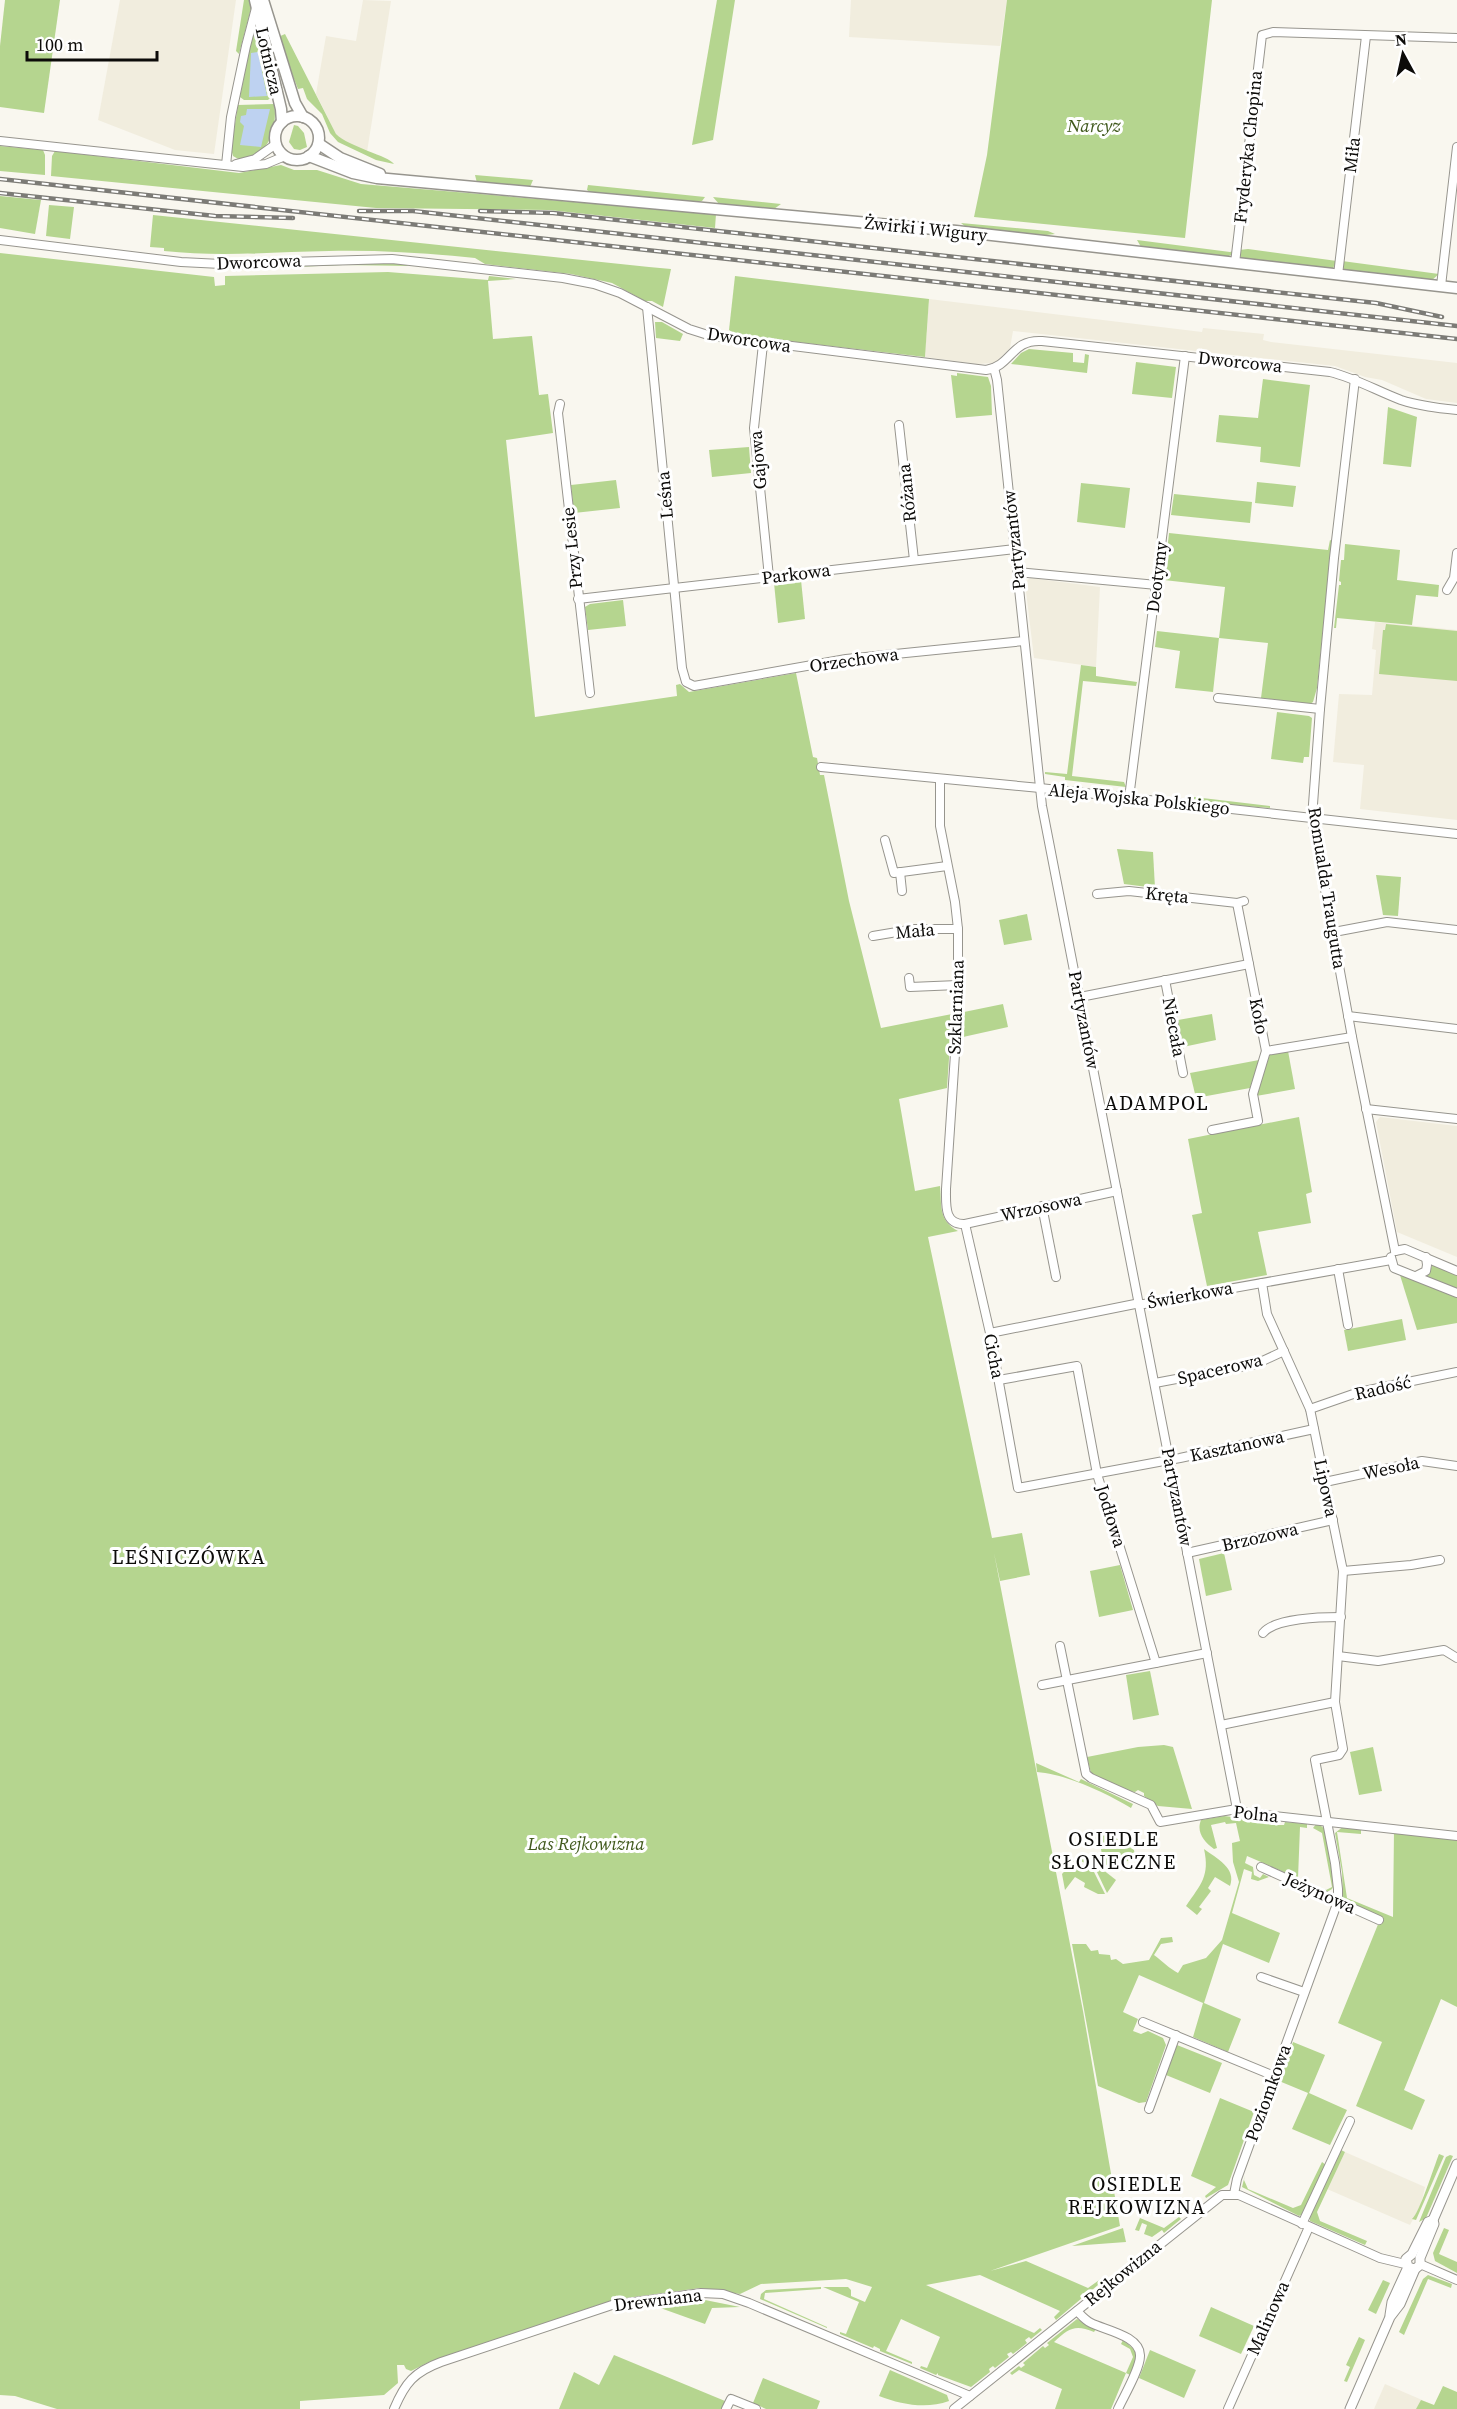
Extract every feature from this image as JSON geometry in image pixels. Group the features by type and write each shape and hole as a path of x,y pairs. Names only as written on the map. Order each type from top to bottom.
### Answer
{"main road":[{"name":"Lotnicza","path":"258,2 295,103 303,117"},
{"name":"Lotnicza","path":"258,2 282,122"},
{"path":"290,117 303,117 316,127 319,135 318,144 309,156 297,160 285,156 276,144 276,134 282,122 290,117"},
{"name":"Żwirki i Wigury","path":"318,144 339,158 394,179"},
{"name":"Żwirki i Wigury","path":"309,156 362,176 938,230 1457,288"}],"street":[{"path":"226,165 233,109 258,2"},
{"name":"Fryderyka Chopina","path":"1235,263 1260,42 1264,33 1366,36"},
{"path":"1366,36 1457,38"},
{"name":"Miła","path":"1338,275 1366,36"},
{"path":"0,141 252,167 285,156"},
{"path":"226,165 255,159 276,144"},
{"path":"1441,286 1457,147"},
{"name":"Dworcowa","path":"0,240 191,263 221,264 359,258 429,262 579,280 620,293 705,335 763,344 981,369 994,368 1004,362 1017,346 1034,340 1330,372 1355,379 1409,402 1457,410"},
{"name":"Leśna","path":"647,307 682,668 686,682"},
{"name":"Gajowa","path":"763,344 754,428 769,577"},
{"name":"Deotymy","path":"1129,798 1185,356"},
{"name":"Partyzantów","path":"994,368 1040,788 1237,1809"},
{"name":"Romualda Traugutta","path":"1355,379 1334,558 1312,818 1352,1037 1395,1251"},
{"name":"Przy Lesie","path":"560,404 558,412 590,693"},
{"name":"Różana","path":"899,425 914,560"},
{"name":"Parkowa","path":"578,599 1015,549"},
{"path":"1447,590 1454,578 1457,553"},
{"path":"1017,572 1157,585"},
{"name":"Orzechowa","path":"686,682 694,686 846,659 1024,641"},
{"path":"1218,698 1320,709"},
{"name":"Aleja Wojska Polskiego","path":"820,767 1040,788 1457,834"},
{"name":"Szklarniana","path":"940,779 940,826 955,902 958,930 958,985 946,1207 951,1222 965,1224"},
{"path":"885,840 894,873 947,866"},
{"path":"900,872 902,891"},
{"name":"Kręta","path":"1097,894 1129,891 1240,902"},
{"name":"Koło","path":"1240,902 1266,1051 1352,1037"},
{"path":"1334,932 1387,922 1457,930"},
{"name":"Mała","path":"873,936 915,929 958,930"},
{"path":"1080,997 1249,964"},
{"path":"909,978 910,987 958,985"},
{"name":"Niecała","path":"1165,980 1183,1073"},
{"path":"1348,1016 1457,1029"},
{"path":"1212,1130 1258,1121 1253,1094 1266,1051"},
{"path":"1366,1109 1457,1119"},
{"name":"Wrzosowa","path":"965,1224 1117,1191"},
{"path":"1042,1206 1056,1277"},
{"name":"Cicha","path":"965,1224 990,1333 1018,1488"},
{"path":"1457,1271 1405,1249 1395,1251 1391,1260 1394,1268 1457,1293"},
{"path":"1416,1276 1426,1271 1426,1257"},
{"name":"Świerkowa","path":"990,1333 1139,1304 1391,1260"},
{"path":"1338,1269 1348,1325"},
{"name":"Lipowa","path":"1262,1283 1267,1314 1310,1409 1343,1571 1335,1702 1342,1751 1339,1755 1316,1760 1328,1822"},
{"name":"Spacerowa","path":"1155,1383 1256,1364 1284,1351"},
{"name":"Jodłowa","path":"999,1380 1077,1366 1097,1474 1156,1663"},
{"name":"Radość","path":"1310,1409 1359,1392 1457,1372"},
{"name":"Kasztanowa","path":"1018,1488 1169,1460 1314,1429"},
{"name":"Wesoła","path":"1325,1482 1422,1461 1457,1466"},
{"name":"Brzozowa","path":"1187,1553 1333,1520"},
{"path":"1343,1571 1440,1560"},
{"path":"1263,1633 1268,1627 1296,1620 1341,1617"},
{"path":"1060,1646 1067,1680"},
{"path":"1338,1656 1378,1661 1444,1650 1457,1658"},
{"path":"1042,1685 1207,1653"},
{"name":"Polna","path":"1067,1680 1088,1776 1151,1805 1160,1822 1237,1809 1247,1813 1457,1836"},
{"path":"1221,1725 1335,1702"},
{"name":"Poziomkowa","path":"1234,2194 1237,2179 1338,1901 1328,1822"},
{"name":"Jeżynowa","path":"1262,1867 1379,1920"},
{"path":"1261,1977 1304,1992"},
{"path":"1143,2022 1274,2076"},
{"path":"1149,2109 1176,2035"},
{"name":"Malinowa","path":"1228,2409 1350,2121"},
{"path":"1350,2409 1390,2317 1392,2302 1414,2263 1428,2222 1433,2220 1457,2164"},
{"path":"1234,2194 1380,2258 1414,2263 1457,2280"},
{"name":"Rejkowizna","path":"954,2409 1218,2197 1234,2194"},
{"name":"Drewniana","path":"394,2409 407,2382 420,2371 441,2362 612,2305 701,2293 723,2294 749,2303 970,2396"},
{"path":"1077,2311 1088,2322 1123,2336 1136,2344 1138,2348 1139,2361 1118,2409"},
{"path":"726,2409 732,2399 756,2409"}],"shaded area":[{"path":"120,0 236,0 214,154 175,150 98,120"},
{"path":"363,0 391,1 367,152 340,139 316,94 326,36 356,41"},
{"path":"851,0 1007,0 1000,46 849,37"},
{"path":"929,299 1202,332 1203,328 1264,334 1263,340 1271,342 1457,363 1457,403 1426,399 1382,380 1365,377 1335,366 1013,331 1010,348 995,363 976,364 925,357"},
{"path":"1030,578 1100,587 1096,667 1034,658 1025,583"},
{"path":"1375,622 1457,630 1457,820 1360,809 1364,765 1333,762 1339,694 1372,695 1376,650 1372,649"},
{"path":"1380,1117 1457,1126 1457,1257 1397,1232 1376,1122"},
{"path":"1345,2152 1425,2187 1421,2204 1410,2225 1327,2189"},
{"path":"1385,2384 1443,2409 1374,2409"}],"green space":[{"path":"5,0 60,0 44,113 0,107 0,46"},
{"path":"244,0 252,0 252,5 239,54 236,51"},
{"path":"717,0 735,0 713,140 692,145"},
{"name":"Narcyz","path":"1007,0 1212,0 1185,238 974,217 987,155"},
{"path":"255,22 257,22 272,96 268,100 244,100 240,97"},
{"path":"285,34 336,134 394,164 376,160 338,142 330,133 322,114 307,99 303,88 298,89 278,37"},
{"path":"274,104 273,128 266,146 257,154 240,160 233,156 231,149 238,105"},
{"path":"294,125 304,133 307,147 300,150 294,149 289,142"},
{"path":"0,146 43,150 45,175 0,171"},
{"path":"55,151 239,173 281,165 294,170 317,170 361,184 716,214 715,228 549,210 376,208 51,176 52,156"},
{"path":"475,175 533,180 530,187 477,183"},
{"path":"588,185 705,197 698,202 590,192 587,190"},
{"path":"0,196 41,200 35,234 0,228"},
{"path":"713,197 781,204 774,209 719,204"},
{"path":"49,205 74,207 70,239 46,236"},
{"path":"153,215 671,269 663,307 652,301 645,301 612,283 571,274 485,264 475,258 366,251 226,254 164,251 164,248 150,247"},
{"path":"961,223 1048,231 1055,234 1038,236 967,228"},
{"path":"1137,240 1234,251 1226,257 1141,247"},
{"path":"1248,249 1337,261 1333,268 1329,269 1243,259 1239,250"},
{"name":"Las Rejkowizna","path":"0,253 214,277 215,286 225,285 225,276 388,272 488,280 489,276 516,279 488,281 493,339 532,336 539,395 548,394 553,433 506,440 535,717 677,696 676,685 680,684 689,692 796,673 813,757 817,758 820,775 824,775 849,901 881,1028 952,1014 947,1088 899,1099 915,1191 940,1186 944,1217 958,1231 928,1237 992,1538 1022,1533 1030,1575 1000,1581 994,1553 1083,2011 1120,2226 990,2271 1026,2261 1088,2288 1102,2278 1104,2280 1086,2295 1083,2293 1080,2296 1082,2298 1056,2320 1054,2317 1060,2311 980,2275 926,2285 1034,2333 1040,2328 1042,2330 1031,2339 1029,2337 1025,2340 1027,2343 1013,2354 1011,2352 1007,2354 1009,2357 995,2368 993,2366 989,2369 990,2372 971,2387 920,2368 921,2366 927,2368 940,2337 901,2319 886,2351 912,2364 880,2351 874,2346 873,2348 840,2334 840,2332 846,2334 859,2302 823,2287 848,2287 851,2290 851,2296 865,2302 872,2287 846,2279 761,2284 740,2294 700,2288 626,2298 595,2306 429,2362 411,2371 404,2365 397,2365 398,2383 384,2395 300,2401 300,2409 57,2409 15,2396 0,2395"},
{"path":"1342,261 1439,274 1432,280 1347,271 1343,268"},
{"path":"343,263 409,266 343,265 227,270"},
{"path":"735,276 929,299 925,357 737,335 729,330"},
{"path":"655,322 662,322 683,334 680,341 656,338"},
{"path":"1029,349 1073,353 1073,362 1084,363 1085,354 1089,355 1087,373 1011,364 1021,353"},
{"path":"1136,362 1176,367 1172,398 1132,394"},
{"path":"957,373 988,377 991,386 992,415 956,418 951,375 957,376"},
{"path":"1263,379 1310,385 1300,467 1260,462 1261,447 1216,442 1219,415 1258,418"},
{"path":"1388,407 1417,417 1411,467 1383,464"},
{"path":"749,447 751,473 712,477 709,450"},
{"path":"616,480 620,508 574,513 571,485"},
{"path":"1257,482 1296,486 1293,507 1255,503"},
{"path":"1081,483 1130,488 1125,528 1077,522"},
{"path":"1174,494 1252,502 1250,523 1171,515"},
{"path":"1169,533 1328,550 1330,540 1332,541 1317,688 1313,702 1310,704 1261,698 1268,643 1219,638 1225,587 1164,580"},
{"path":"1345,544 1400,550 1397,580 1439,585 1438,597 1416,595 1412,625 1337,618 1336,628 1334,628 1339,585 1341,585 1339,581 1341,560 1344,560"},
{"path":"801,580 805,619 778,623 774,583"},
{"path":"623,600 626,626 588,630 585,607 590,604"},
{"path":"1386,624 1457,631 1457,681 1379,674 1383,630"},
{"path":"1157,631 1219,638 1213,692 1175,688 1180,651 1155,647"},
{"path":"1081,665 1096,667 1096,676 1137,682 1136,686 1083,681 1072,776 1124,782 1126,787 1065,780 1065,777 1045,774 1045,772 1067,774"},
{"path":"1277,712 1312,718 1309,757 1304,757 1303,763 1271,759"},
{"path":"1194,797 1270,806 1270,808 1194,802"},
{"path":"1117,849 1153,852 1155,888 1124,884"},
{"path":"1376,875 1401,877 1398,916 1383,915"},
{"path":"1027,914 1032,940 1004,945 999,920"},
{"path":"1003,1004 1008,1027 963,1037 964,1012"},
{"path":"1212,1014 1216,1040 1183,1047 1178,1020"},
{"path":"1288,1051 1295,1089 1256,1096 1270,1054"},
{"path":"1259,1060 1250,1088 1196,1098 1190,1073"},
{"path":"1299,1117 1312,1192 1306,1194 1311,1223 1258,1232 1267,1275 1207,1286 1192,1215 1202,1213 1188,1139"},
{"path":"1433,1264 1457,1273 1457,1291 1427,1277"},
{"path":"1399,1272 1457,1297 1457,1323 1417,1330"},
{"path":"1402,1319 1406,1340 1348,1351 1344,1330"},
{"path":"1224,1553 1232,1590 1206,1596 1199,1559"},
{"path":"1120,1565 1133,1610 1099,1617 1090,1571"},
{"path":"1150,1671 1159,1715 1133,1720 1126,1675"},
{"path":"1164,1745 1173,1747 1192,1809 1158,1806 1138,1790 1128,1791 1091,1773 1087,1757 1138,1747"},
{"path":"1373,1747 1382,1791 1359,1795 1350,1752"},
{"path":"1036,1763 1079,1782 1081,1779 1133,1804 1131,1808 1086,1785 1060,1776 1037,1772"},
{"path":"1224,1816 1241,1818 1243,1821 1255,1822 1256,1818 1278,1821 1278,1825 1284,1825 1285,1822 1307,1824 1307,1828 1300,1827 1298,1878 1247,1856 1245,1863 1253,1867 1254,1875 1260,1878 1263,1874 1269,1877 1258,1881 1251,1879 1252,1872 1244,1869 1232,1913 1280,1933 1269,1963 1223,1944 1204,2003 1241,2019 1228,2052 1193,2037 1203,2003 1139,1975 1123,2012 1138,2019 1133,2031 1141,2034 1148,2031 1163,2038 1166,2045 1146,2102 1139,2103 1098,2086 1072,1944 1086,1944 1091,1951 1098,1950 1099,1954 1110,1955 1111,1960 1116,1959 1123,1964 1149,1960 1161,1938 1172,1937 1173,1942 1161,1944 1154,1955 1178,1973 1183,1965 1206,1958 1222,1940 1239,1882 1233,1862 1232,1843 1240,1841 1236,1823 1226,1824 1225,1822 1211,1825 1217,1848 1214,1849 1200,1833 1201,1820"},
{"path":"1317,1823 1325,1829 1334,1885 1332,1889 1327,1892 1320,1890 1332,1887 1322,1833 1313,1828"},
{"path":"1344,1826 1361,1828 1361,1834 1337,1832 1347,1898 1393,1917 1394,1831 1457,1838 1457,2007 1441,1999 1404,2090 1425,2100 1412,2130 1356,2106 1382,2042 1338,2023 1381,1917 1343,1899 1342,1872 1335,1833"},
{"path":"1102,1829 1134,1850 1135,1856 1128,1861 1094,1867 1076,1859 1102,1855 1100,1843 1088,1836"},
{"path":"1204,1849 1224,1864 1231,1874 1231,1880 1230,1886 1215,1877 1208,1888 1211,1891 1199,1907 1202,1909 1197,1915 1186,1906 1205,1873"},
{"path":"1074,1861 1093,1870 1105,1894 1098,1894 1084,1887 1085,1883 1075,1877 1065,1890 1062,1874"},
{"path":"1102,1869 1116,1880 1107,1893 1096,1870"},
{"path":"1293,2042 1325,2055 1309,2093 1347,2110 1330,2145 1292,2129 1308,2093 1279,2081"},
{"path":"1177,2045 1222,2063 1210,2093 1166,2075"},
{"path":"1220,2098 1254,2112 1228,2185 1206,2198 1205,2196 1216,2187 1191,2176"},
{"path":"1341,2150 1345,2152 1317,2212 1320,2221 1367,2241 1365,2245 1310,2221"},
{"path":"1439,2154 1444,2156 1416,2220 1412,2219 1422,2200"},
{"path":"1453,2156 1426,2218 1419,2222 1446,2157"},
{"path":"1322,2162 1326,2165 1303,2214 1299,2216 1242,2187 1245,2175 1244,2180 1248,2189 1293,2208 1301,2205"},
{"path":"1179,2217 1181,2219 1164,2233 1162,2230 1152,2237 1144,2234 1147,2225 1142,2223 1139,2231 1135,2230 1140,2218 1164,2228"},
{"path":"1123,2228 1126,2242 1072,2246"},
{"path":"1444,2228 1449,2230 1439,2254 1457,2262 1457,2273 1435,2261 1433,2253"},
{"path":"1428,2275 1452,2284 1451,2288 1428,2279 1404,2335 1399,2332 1423,2279"},
{"path":"1383,2280 1390,2283 1376,2314 1368,2310"},
{"path":"821,2287 821,2289 765,2293 764,2299 827,2328 760,2299 761,2294 766,2290"},
{"path":"705,2300 740,2307 712,2308 705,2324 652,2305"},
{"path":"1211,2307 1254,2326 1241,2354 1199,2336"},
{"path":"1077,2319 1096,2329 1094,2332 1082,2328 1073,2329 1054,2342 1126,2373 1111,2409 1055,2409 1062,2389 1019,2370 1012,2375 1010,2373 1019,2366 1021,2368 1025,2365 1023,2363 1043,2346 1045,2348 1049,2345 1047,2343"},
{"path":"1359,2337 1365,2340 1347,2382 1344,2381 1350,2367 1346,2365"},
{"path":"1123,2340 1136,2351 1136,2360 1130,2375 1126,2373 1133,2357 1130,2349 1121,2344"},
{"path":"1150,2350 1196,2370 1184,2398 1139,2378"},
{"path":"614,2355 725,2401 722,2409 559,2409 574,2372 599,2385"},
{"path":"890,2370 947,2395 949,2401 932,2405 914,2405 879,2396"},
{"path":"763,2378 820,2401 817,2409 766,2409 753,2403"},
{"path":"1443,2386 1457,2392 1457,2409 1416,2409 1421,2400 1434,2405"}],"water":[{"path":"258,52 267,96 249,97 251,53"},
{"path":"247,109 270,109 261,147 240,145 244,126 240,122 241,116 246,115"}],"railway":[{"path":"0,179 1457,339"},
{"path":"0,193 215,216 293,218"},
{"path":"359,211 413,211 1457,326"},
{"path":"480,211 553,213 1376,303 1442,317"}],"district":[{"name":"ADAMPOL","path":"1157,1103"},
{"name":"LEŚNICZÓWKA","path":"189,1557"},
{"name":"OSIEDLE SŁONECZNE","path":"1114,1850"},
{"name":"OSIEDLE REJKOWIZNA","path":"1137,2196"}]}
